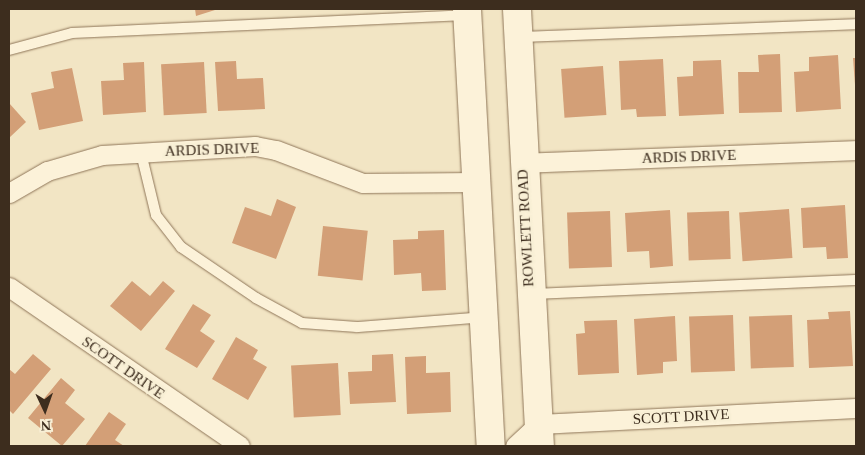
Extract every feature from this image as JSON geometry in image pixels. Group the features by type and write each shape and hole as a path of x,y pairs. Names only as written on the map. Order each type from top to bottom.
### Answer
{"main road":[{"name":"ROWLETT ROAD","path":"517,9 522,163 540,435"},
{"path":"467,12 491,446"}],"street":[{"name":"ARDIS DRIVE","path":"9,193 74,161 141,153 255,146 276,150 363,183 476,182"},
{"name":"ARDIS DRIVE","path":"522,163 856,150"},
{"name":"SCOTT DRIVE","path":"9,287 240,446"},
{"name":"SCOTT DRIVE","path":"540,435 856,408"},
{"path":"514,446 540,435"}],"lane":[{"path":"9,50 72,33 467,12"},
{"path":"518,37 856,24"},
{"path":"141,153 156,215 181,247 256,298 302,322 357,326 485,317"},
{"path":"530,294 856,280"}],"building":[{"path":"195,9 215,9 215,10 196,16"},
{"path":"780,54 782,112 739,113 738,72 759,72 758,55"},
{"path":"838,55 841,109 796,112 794,72 809,71 809,57"},
{"path":"853,58 856,58 856,85 855,85"},
{"path":"663,59 666,116 637,117 636,109 621,110 619,61"},
{"path":"721,60 724,114 679,116 677,77 693,76 693,61"},
{"path":"236,61 237,79 263,78 265,109 218,111 215,62"},
{"path":"144,62 146,112 103,115 101,81 124,80 123,63"},
{"path":"204,62 207,113 164,115 161,64"},
{"path":"603,66 606,115 565,118 561,69"},
{"path":"72,68 83,121 39,130 31,93 54,88 51,72"},
{"path":"9,103 26,122 9,138"},
{"path":"277,199 296,207 276,259 232,243 245,207 271,216"},
{"path":"845,205 848,258 827,259 826,247 803,248 801,208"},
{"path":"789,209 792,258 743,261 739,212"},
{"path":"670,210 673,266 650,268 649,251 627,252 625,213"},
{"path":"610,211 612,267 569,268 567,213"},
{"path":"729,211 731,259 689,260 687,212"},
{"path":"323,226 368,231 363,280 318,276"},
{"path":"444,230 446,290 422,291 421,273 394,275 393,240 418,239 418,231"},
{"path":"132,281 150,296 163,281 175,291 141,331 110,306"},
{"path":"193,304 211,315 200,331 215,341 197,368 165,349"},
{"path":"850,311 853,366 809,368 807,320 829,319 828,312"},
{"path":"733,315 735,371 691,373 689,317"},
{"path":"792,315 794,367 751,368 749,317"},
{"path":"675,316 677,361 663,362 663,373 637,375 634,319"},
{"path":"617,320 619,373 578,375 576,334 585,333 584,321"},
{"path":"236,337 258,350 253,359 267,367 248,400 212,379"},
{"path":"33,354 51,369 13,414 9,410 9,369 15,374"},
{"path":"393,354 396,402 350,404 348,372 372,371 372,355"},
{"path":"426,356 426,373 450,372 451,412 407,414 405,357"},
{"path":"338,363 341,415 294,417 291,365"},
{"path":"61,378 75,390 65,403 85,419 62,446 28,418"},
{"path":"109,412 126,424 115,440 124,446 85,446"}]}
